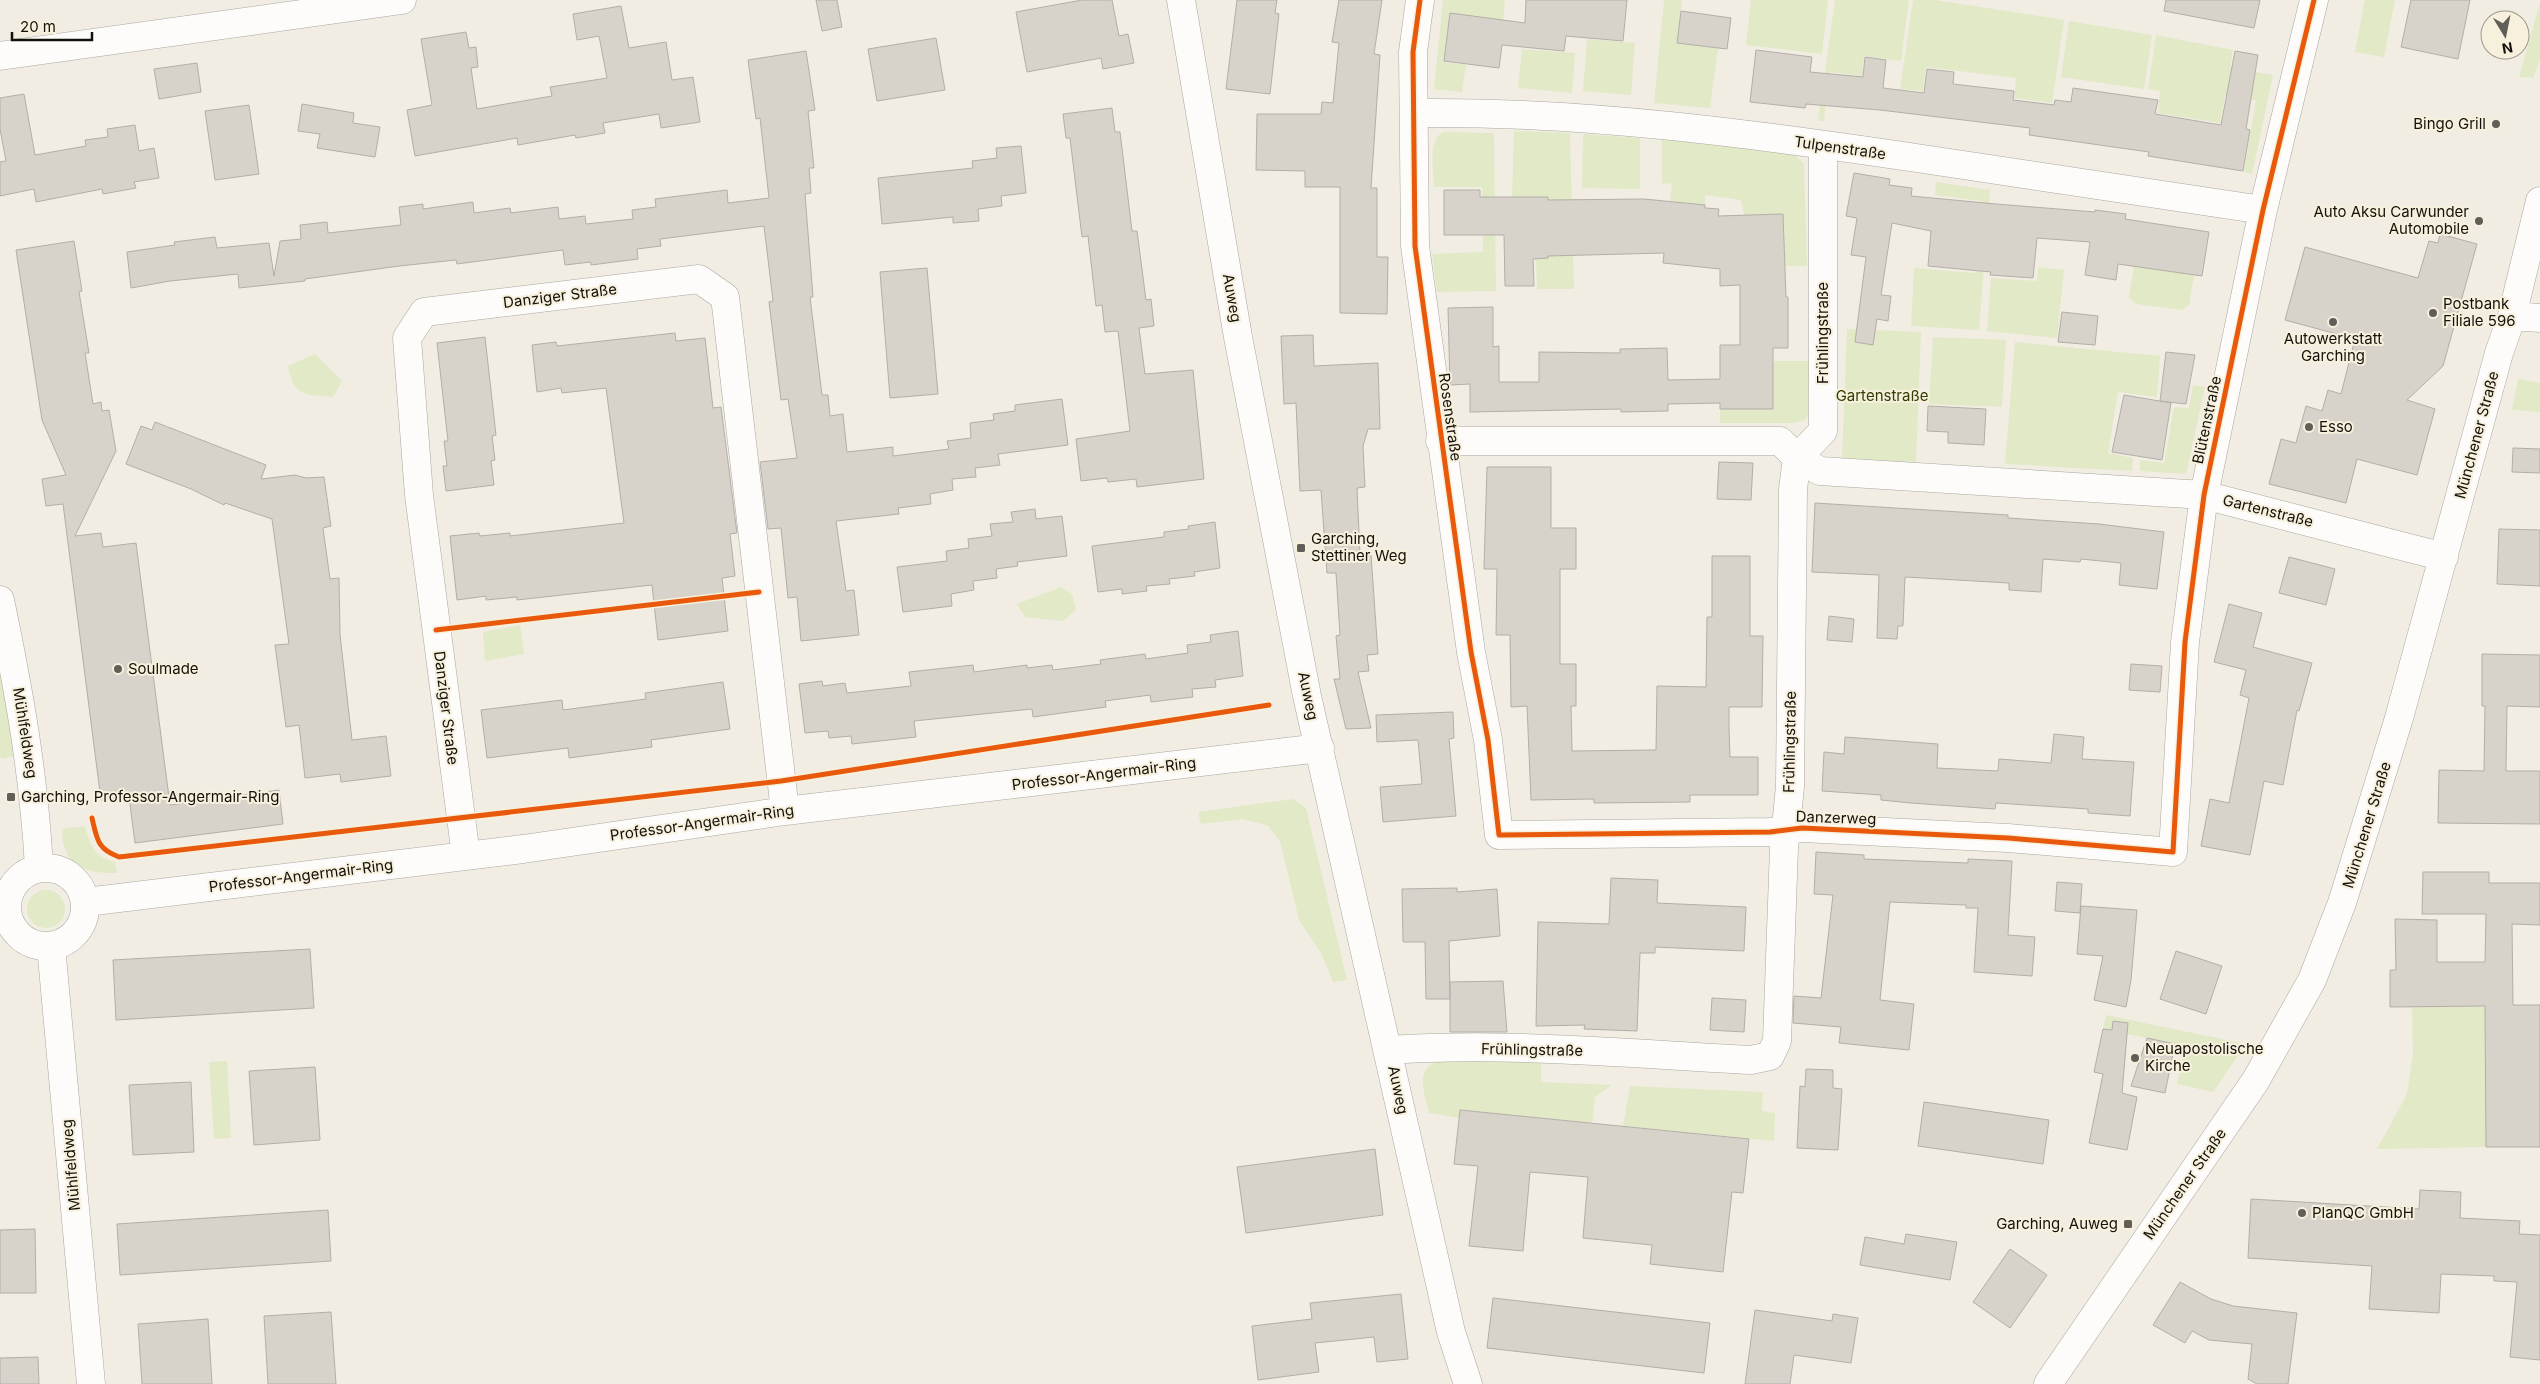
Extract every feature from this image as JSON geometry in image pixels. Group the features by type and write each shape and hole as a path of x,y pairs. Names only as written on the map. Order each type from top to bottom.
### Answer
{"street":[{"path":"0,56 402,0"},
{"name":"Auweg","path":"1181,0 1238,336 1307,696 1389,1050 1451,1332 1468,1384"},
{"name":"Rosenstraße","path":"1420,0 1412,52 1415,112 1415,246 1440,441 1471,652 1488,740 1499,835"},
{"name":"Blütenstraße","path":"2173,852 2185,642 2204,495 2263,210 2314,0"},
{"name":"Tulpenstraße","path":"1415,112 1508,114 1638,122 1823,145 2263,210"},
{"name":"Frühlingstraße","path":"1389,1050 1428,1048 1589,1052 1751,1060 1770,1056 1777,1040 1785,830 1790,786 1792,489 1797,458 1822,431 1823,145"},
{"name":"Münchener Straße","path":"2048,1384 2256,1080 2312,980 2342,904 2399,718 2499,354 2512,316 2540,201"},
{"name":"Danziger Straße","path":"466,856 416,456 407,338 424,312 699,279 725,297 785,811"},
{"path":"2512,316 2540,318"},
{"name":"Gartenstraße","path":"1440,441 1780,441 1797,458 1820,471 2204,495 2444,557"},
{"name":"Mühlfeldweg","path":"0,600 19,689 30,758 39,868"},
{"name":"Professor-Angermair-Ring","path":"86,902 466,856 785,811 1320,748"},
{"name":"Danzerweg","path":"1499,835 1785,830 1802,828 2008,838 2173,852"},
{"path":"39,868 55,868 70,875 80,887 86,902 84,918 78,932 66,941 51,946 35,945 21,937 11,924 4,909 15,882 39,868"},
{"name":"Mühlfeldweg","path":"51,946 91,1384"}],"green space":[{"path":"1443,0 1505,0 1503,20 1450,13 1444,62 1466,65 1462,92 1434,89"},
{"path":"1664,0 1682,0 1677,43 1718,48 1710,108 1654,103"},
{"path":"1751,0 1828,0 1822,54 1746,45"},
{"path":"1835,0 1909,0 1901,61 1864,56 1862,76 1829,72 1824,121 1818,121"},
{"path":"1913,0 1935,0 2064,20 2052,103 2014,98 2016,78 1926,67 1923,91 1900,89"},
{"path":"2365,0 2395,0 2384,57 2355,52"},
{"path":"2540,3 2540,59 2533,78 2519,77 2524,60 2530,60 2530,38"},
{"path":"2069,21 2152,35 2144,89 2061,77"},
{"path":"2156,35 2233,50 2230,68 2273,75 2252,174 2244,172 2256,100 2225,95 2220,123 2158,113 2160,91 2148,89"},
{"path":"1587,39 1635,43 1631,95 1583,91"},
{"path":"1522,49 1575,53 1572,93 1518,88"},
{"path":"1514,131 1570,133 1574,289 1537,289 1536,259 1548,258 1548,197 1512,197"},
{"path":"1443,132 1494,133 1496,291 1437,292 1432,254 1483,252 1482,187 1434,187 1433,149 1438,136"},
{"path":"1583,134 1640,138 1640,189 1582,188"},
{"path":"1662,139 1794,154 1804,164 1807,266 1785,266 1783,214 1744,215 1741,200 1705,195 1705,205 1670,201 1672,184 1662,183"},
{"path":"1936,182 1990,190 1979,330 1911,326 1914,268 1975,273 1982,201 1935,195"},
{"path":"2134,266 2194,275 2189,305 2182,310 2136,304 2129,297"},
{"path":"2038,267 2064,270 2057,338 1987,331 1991,278 2037,281"},
{"name":"Gartenstraße","path":"1847,329 1921,332 1916,462 1842,460"},
{"path":"1933,337 2006,340 2002,407 1929,404"},
{"path":"2015,342 2160,356 2157,397 2118,392 2108,453 2133,458 2132,471 2005,464"},
{"path":"315,354 342,381 333,397 302,392 294,384 288,366"},
{"path":"1773,361 1809,361 1808,415 1805,420 1794,423 1720,423 1720,409 1773,409"},
{"path":"2518,379 2540,383 2540,412 2512,410"},
{"path":"2193,385 2205,387 2186,474 2140,471 2140,460 2164,463 2174,407 2189,408"},
{"path":"1061,587 1072,594 1076,610 1063,621 1025,617 1017,604"},
{"path":"520,625 524,654 485,661 483,632"},
{"path":"0,669 15,756 1,759 0,754"},
{"path":"1293,799 1306,808 1347,980 1333,982 1321,953 1299,920 1280,841 1268,826 1243,819 1201,824 1198,812"},
{"path":"85,826 94,850 102,857 115,862 117,873 95,872 86,869 78,865 66,852 62,829"},
{"path":"46,890 53,891 59,896 64,902 64,916 59,922 53,927 46,928 39,927 33,922 28,916 27,909 28,902 33,896 39,891"},
{"path":"2485,1006 2486,1147 2377,1149 2407,1094 2413,1055 2412,1007"},
{"path":"2106,1015 2246,1044 2213,1092 2177,1084 2185,1046 2103,1029"},
{"path":"1444,1059 1541,1061 1541,1082 1612,1085 1595,1097 1592,1123 1460,1110 1459,1118 1429,1113 1423,1088 1424,1074 1434,1063"},
{"path":"227,1061 231,1138 214,1139 209,1062"},
{"path":"1630,1086 1763,1092 1762,1111 1775,1113 1774,1141 1623,1126"}],"building":[{"path":"816,0 837,0 842,27 822,31"},
{"path":"1082,0 1112,0 1119,36 1128,34 1134,63 1103,69 1101,58 1027,72 1016,12"},
{"path":"1237,0 1277,0 1275,13 1279,14 1270,94 1226,89"},
{"path":"1339,0 1382,0 1374,54 1380,55 1371,188 1377,188 1377,257 1388,257 1387,314 1340,313 1340,187 1305,187 1305,171 1256,170 1257,114 1321,114 1322,102 1333,103 1339,43 1332,42"},
{"path":"1526,0 1627,0 1623,41 1566,36 1564,51 1502,45 1499,68 1444,61 1450,13 1525,23"},
{"path":"2166,0 2260,0 2254,28 2164,11"},
{"path":"2411,0 2470,0 2458,59 2401,47"},
{"path":"621,6 629,48 666,42 672,80 693,77 700,122 661,128 659,114 603,123 605,133 576,138 575,135 518,145 517,138 415,156 407,110 432,105 421,39 466,32 469,48 476,47 478,67 471,68 477,109 552,96 550,87 607,78 599,36 577,40 573,14"},
{"path":"1681,11 1731,18 1727,49 1677,43"},
{"path":"936,38 945,90 877,101 868,49"},
{"path":"1756,50 1812,57 1810,72 1863,77 1865,57 1886,60 1883,88 1924,93 1927,69 1954,72 1953,84 2014,91 2013,100 2054,105 2055,100 2071,102 2073,88 2158,100 2155,114 2221,125 2235,51 2258,55 2246,129 2250,130 2243,171 2148,156 2149,152 2029,135 2030,128 1880,110 1806,104 1805,108 1750,102"},
{"path":"806,51 815,110 808,111 814,168 809,168 811,193 805,194 813,297 810,297 822,395 828,395 830,416 843,414 847,452 893,447 893,456 949,449 947,441 971,438 970,423 994,420 993,414 1015,411 1015,405 1062,399 1068,445 998,454 1000,465 975,468 976,477 952,479 953,490 930,494 931,504 898,508 899,514 836,521 846,591 854,590 859,635 801,641 797,597 788,598 781,528 768,529 760,462 797,458 788,399 781,400 769,302 773,301 764,226 660,239 661,246 637,249 638,259 591,265 591,262 565,265 563,250 457,264 456,260 399,266 305,279 305,281 239,288 238,274 170,281 131,288 127,252 175,245 174,242 215,237 217,248 269,243 274,276 280,241 301,239 300,225 327,222 328,233 401,225 399,207 423,204 423,209 473,202 474,213 510,208 511,213 558,207 559,219 585,216 586,224 633,219 632,210 656,207 655,199 727,190 728,203 769,198 760,118 756,119 748,60"},
{"path":"197,63 201,92 159,99 154,69"},
{"path":"24,94 35,155 86,146 85,140 108,137 107,129 135,125 139,151 154,148 159,178 134,182 136,188 103,194 102,189 36,202 34,189 0,196 0,162 6,161 0,129 0,98"},
{"path":"302,104 354,113 353,123 380,127 375,157 317,148 320,134 298,131"},
{"path":"249,105 259,174 215,180 205,111"},
{"path":"1112,108 1115,132 1120,132 1132,231 1137,231 1146,300 1151,299 1154,326 1139,328 1145,374 1193,370 1204,479 1137,487 1136,479 1108,482 1107,478 1081,481 1076,439 1130,431 1118,331 1105,332 1102,305 1096,306 1088,236 1082,237 1070,138 1066,138 1063,114"},
{"path":"1021,146 1026,193 1001,196 1002,206 978,209 979,221 953,223 953,217 882,224 878,178 973,168 972,161 997,158 996,148"},
{"path":"1854,173 1890,179 1889,185 1912,188 1911,196 2095,212 2095,210 2126,214 2125,219 2209,232 2202,276 2118,264 2116,280 2085,275 2090,242 2037,238 2033,278 1990,275 1991,272 1928,266 1931,231 1892,223 1881,295 1891,296 1888,321 1877,319 1873,345 1855,342 1866,257 1851,255 1857,218 1846,216"},
{"path":"1444,190 1480,190 1480,197 1548,197 1548,200 1644,199 1705,205 1705,208 1719,209 1718,216 1783,214 1786,297 1788,297 1788,348 1773,348 1773,409 1720,409 1720,403 1668,404 1668,411 1621,412 1621,409 1470,412 1470,384 1450,385 1448,308 1493,307 1493,347 1499,346 1499,382 1539,382 1539,352 1620,353 1620,349 1667,348 1668,380 1720,379 1720,345 1740,345 1740,285 1720,286 1720,269 1663,263 1664,253 1548,256 1548,258 1533,259 1534,286 1505,286 1504,235 1444,235"},
{"path":"2440,234 2477,244 2443,366 2407,400 2435,409 2417,475 2357,459 2346,503 2269,484 2281,439 2296,443 2306,406 2322,411 2328,390 2341,394 2355,339 2285,320 2305,247 2418,278 2429,241 2438,243"},
{"path":"74,241 82,291 79,292 89,353 85,353 93,404 101,402 102,411 109,410 116,451 75,536 101,533 103,547 136,543 170,805 279,790 283,824 135,843 129,797 101,800 63,504 46,506 42,479 66,475 42,420 16,250"},
{"path":"927,268 938,394 890,398 880,272"},
{"path":"2062,312 2098,316 2095,345 2058,342"},
{"path":"675,333 676,341 705,338 713,408 721,407 737,533 730,534 735,576 722,578 728,631 658,640 652,585 517,600 517,597 486,600 486,596 457,600 450,536 479,533 480,536 510,533 510,536 624,523 606,388 562,393 561,388 537,392 532,345 556,342 557,346"},
{"path":"1313,335 1314,366 1378,363 1380,429 1368,429 1363,446 1365,487 1357,488 1360,555 1371,555 1378,654 1367,655 1369,671 1358,672 1371,728 1346,729 1334,679 1340,679 1336,636 1340,635 1336,573 1327,573 1321,490 1300,491 1296,403 1284,404 1281,336"},
{"path":"485,337 496,435 492,436 495,460 491,461 494,485 446,491 443,466 447,466 444,441 448,441 437,343"},
{"path":"2166,352 2195,355 2186,404 2160,401"},
{"path":"2124,395 2171,403 2162,460 2112,452"},
{"path":"1928,406 1986,409 1984,445 1948,443 1948,432 1927,431"},
{"path":"155,422 266,465 261,479 295,475 306,478 324,477 331,526 323,528 330,579 339,578 340,635 352,740 386,736 391,776 341,782 340,774 305,778 299,725 286,727 275,645 289,644 272,519 225,503 224,505 191,489 126,464 141,426 152,430"},
{"path":"2513,448 2540,449 2540,473 2512,472"},
{"path":"1719,462 1753,463 1751,500 1717,499"},
{"path":"1487,467 1551,467 1551,528 1576,528 1576,569 1560,569 1560,664 1576,664 1576,706 1571,706 1572,751 1656,750 1657,686 1706,687 1707,617 1712,617 1712,556 1750,556 1750,636 1763,636 1762,707 1729,707 1729,729 1730,757 1758,757 1758,795 1690,795 1690,802 1594,803 1594,799 1531,800 1527,706 1511,707 1510,635 1496,635 1497,569 1484,569"},
{"path":"1815,503 2008,515 2008,518 2099,524 2164,532 2157,589 2119,585 2121,563 2081,559 2080,562 2043,559 2041,592 2009,590 2009,583 1905,577 1903,626 1898,626 1897,639 1877,638 1879,575 1812,572"},
{"path":"1035,509 1036,519 1062,516 1067,556 1017,562 1018,566 996,569 997,578 973,581 974,590 951,594 952,606 903,612 897,567 947,561 946,551 969,548 968,539 992,536 990,524 1013,522 1011,512"},
{"path":"1215,522 1220,568 1194,572 1195,576 1169,579 1170,584 1146,586 1147,591 1122,594 1122,589 1098,592 1092,546 1164,537 1164,532 1189,529 1188,526"},
{"path":"2499,529 2540,530 2540,586 2497,584"},
{"path":"2289,557 2335,569 2326,605 2279,593"},
{"path":"2229,604 2262,613 2253,647 2312,663 2299,711 2297,710 2283,785 2264,781 2250,855 2201,846 2210,799 2229,803 2249,698 2240,695 2246,670 2214,662"},
{"path":"1829,616 1854,619 1852,642 1827,640"},
{"path":"1238,631 1243,676 1215,680 1216,687 1192,689 1193,697 1151,702 1150,695 1105,701 1106,707 1033,717 1032,709 914,721 916,737 852,744 851,736 829,738 828,731 805,733 799,684 822,681 823,686 845,683 847,693 911,686 909,672 973,665 974,672 1027,665 1027,668 1052,665 1053,670 1101,664 1100,660 1145,654 1146,659 1188,653 1187,645 1211,642 1210,635"},
{"path":"2482,654 2540,655 2540,707 2507,706 2506,771 2540,771 2540,824 2438,823 2439,770 2484,771 2485,706 2482,706"},
{"path":"2131,664 2162,666 2160,692 2129,690"},
{"path":"723,682 730,729 651,740 652,747 569,758 568,748 487,758 481,710 562,700 563,710 646,699 645,693"},
{"path":"1453,712 1454,738 1449,739 1456,816 1383,822 1380,787 1422,784 1418,740 1377,742 1376,715"},
{"path":"2054,734 2084,737 2082,759 2134,762 2130,816 2088,813 2088,809 1996,803 1995,809 1911,803 1881,800 1881,795 1822,791 1824,752 1844,754 1845,737 1938,744 1937,768 1998,771 1999,759 2051,763"},
{"path":"1816,852 1864,855 1864,859 1968,863 1968,859 2012,861 2008,935 2035,937 2032,976 1974,972 1978,908 1966,908 1966,905 1890,902 1880,1000 1914,1004 1909,1050 1839,1043 1841,1027 1793,1023 1794,996 1821,998 1833,895 1814,894"},
{"path":"2423,872 2489,872 2489,883 2540,883 2540,925 2512,924 2513,1005 2540,1005 2540,1147 2486,1147 2485,1006 2390,1007 2390,970 2396,970 2395,919 2437,920 2437,962 2485,962 2486,914 2422,914"},
{"path":"1611,878 1658,880 1657,903 1746,907 1744,951 1655,947 1655,953 1640,953 1637,1031 1584,1029 1585,1025 1536,1026 1538,922 1609,924"},
{"path":"2057,882 2082,884 2080,913 2055,911"},
{"path":"1457,888 1457,892 1497,889 1500,936 1449,941 1450,999 1426,999 1425,942 1403,942 1402,889"},
{"path":"2081,906 2137,910 2131,980 2126,1007 2094,1000 2103,956 2077,954"},
{"path":"310,949 314,1008 116,1020 113,960"},
{"path":"2176,951 2222,966 2206,1014 2160,999"},
{"path":"1503,981 1507,1032 1450,1032 1450,982"},
{"path":"1712,998 1746,1000 1744,1032 1710,1030"},
{"path":"2113,1021 2128,1023 2122,1093 2137,1097 2127,1150 2089,1143 2103,1074 2094,1072 2103,1029 2112,1030"},
{"path":"2147,1038 2175,1044 2165,1093 2131,1086"},
{"path":"315,1067 320,1140 254,1145 249,1071"},
{"path":"1806,1069 1833,1070 1833,1088 1842,1089 1838,1150 1797,1148 1800,1086 1805,1087"},
{"path":"191,1082 194,1152 133,1155 129,1085"},
{"path":"1924,1102 2049,1120 2043,1164 1918,1146"},
{"path":"1460,1110 1749,1139 1743,1193 1732,1192 1723,1272 1650,1264 1652,1245 1583,1238 1588,1177 1530,1172 1523,1251 1469,1246 1478,1166 1454,1164"},
{"path":"1375,1149 1383,1215 1246,1233 1237,1167"},
{"path":"2420,1190 2461,1192 2460,1218 2520,1221 2519,1234 2540,1235 2540,1360 2510,1357 2517,1282 2494,1281 2494,1276 2441,1274 2439,1313 2369,1309 2372,1266 2248,1258 2251,1199 2419,1209"},
{"path":"328,1210 331,1261 120,1275 117,1224"},
{"path":"35,1229 36,1293 0,1293 0,1230"},
{"path":"1906,1234 1957,1242 1950,1280 1860,1265 1865,1237 1904,1244"},
{"path":"2010,1249 2047,1275 2010,1328 1973,1302"},
{"path":"2180,1282 2211,1299 2233,1306 2297,1313 2288,1384 2257,1384 2248,1379 2252,1344 2209,1340 2192,1331 2185,1343 2153,1325"},
{"path":"1401,1294 1408,1359 1377,1362 1374,1337 1315,1343 1319,1372 1258,1380 1252,1326 1312,1319 1310,1303"},
{"path":"1493,1298 1710,1323 1704,1373 1487,1348"},
{"path":"1755,1310 1832,1321 1833,1314 1858,1318 1851,1363 1794,1355 1790,1384 1745,1384"},
{"path":"331,1312 336,1384 268,1384 264,1316"},
{"path":"208,1319 212,1384 142,1384 138,1324"},
{"path":"38,1357 39,1384 0,1384 0,1358"}],"cycle path":[{"path":"1420,0 1413,52 1415,246 1471,652 1488,740 1499,835 1770,832 1802,828 2008,838 2173,852 2185,642 2204,495 2263,210 2314,0"},
{"path":"436,630 759,592"},
{"path":"92,818 95,832 102,847 119,857 781,781 1269,705"}],"place":[{"name":"Bingo Grill","path":"2496,124"},
{"name":"Auto Aksu Carwunder Automobile","path":"2479,221"},
{"name":"Postbank Filiale 596","path":"2433,313"},
{"name":"Autowerkstatt Garching","path":"2333,322"},
{"name":"Esso","path":"2309,427"},
{"name":"Garching, Stettiner Weg","path":"1301,548"},
{"name":"Soulmade","path":"118,669"},
{"name":"Garching, Professor-Angermair-Ring","path":"11,797"},
{"name":"Neuapostolische Kirche","path":"2135,1058"},
{"name":"PlanQC GmbH","path":"2302,1213"},
{"name":"Garching, Auweg","path":"2128,1224"}]}
